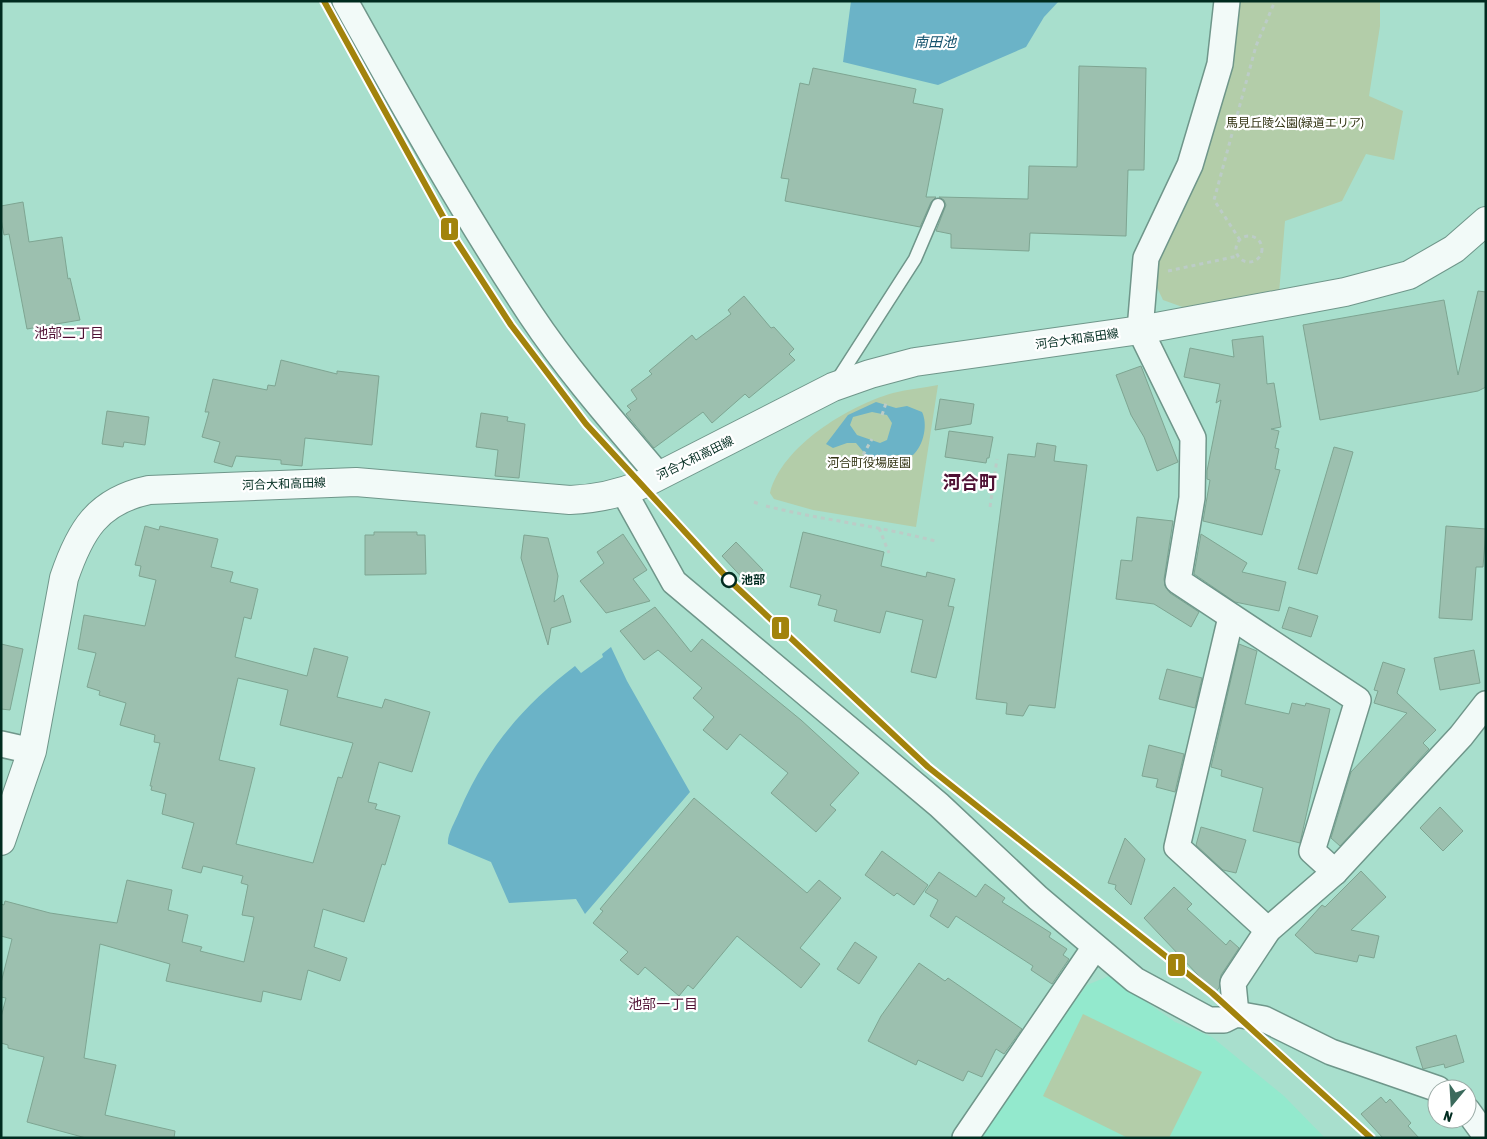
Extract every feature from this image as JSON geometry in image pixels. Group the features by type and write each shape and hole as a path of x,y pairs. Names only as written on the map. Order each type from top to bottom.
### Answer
{"main road":[{"name":"河合大和高田線","path":"1,841 32,750 64,578 71,555 79,537 95,518 127,494 149,490 356,482 570,500 596,499 624,492 833,387 870,374 915,362 1140,330 1345,292 1409,274 1454,249 1486,222"}],"street":[{"path":"345,1 482,237 532,316 592,397 659,476"},
{"path":"1227,1 1220,64 1190,165 1146,258 1140,330 1193,438 1192,498 1178,582 1358,700 1312,851 1335,872"},
{"path":"624,492 674,582 939,805 1038,898 1135,980 1209,1020 1224,1020 1236,1014 1264,1019 1331,1052 1427,1085"},
{"path":"1231,617 1177,847 1268,930"},
{"path":"1236,1014 1233,983 1268,930 1335,872 1461,736 1486,704"},
{"path":"1,744 32,750"},
{"path":"965,1138 1095,947"},
{"path":"1477,1124 1486,1136"}],"lane":[{"path":"833,387 915,259 938,204"}],"path":[{"path":"1240,240 1214,200 1256,46 1275,1"},
{"path":"1248,236 1258,239 1263,248 1263,253 1256,261 1251,263 1241,260 1238,256 1236,246 1240,240 1248,236"},
{"path":"1163,272 1238,256"},
{"path":"882,415 886,403"},
{"path":"863,455 872,439"},
{"path":"990,507 997,460"},
{"path":"754,502 759,504"},
{"path":"766,506 814,518 878,528 935,540"},
{"path":"878,528 889,553"}],"shaded area":[{"path":"1109,976 1175,1022 1212,1037 1284,1096 1325,1138 981,1138 1012,1085 1087,985"}],"green space":[{"name":"馬見丘陵公園(緑道エリア)","path":"1241,1 1380,1 1380,26 1369,96 1403,111 1394,160 1366,154 1342,201 1285,221 1279,293 1188,309 1163,300 1152,277 1204,166 1224,89"},
{"name":"河合町役場庭園","path":"938,385 916,527 813,510 774,499 770,493 777,476 788,459 819,430 837,418 875,399 893,393"},
{"path":"1083,1014 1202,1072 1169,1138 1128,1138 1043,1096"}],"water":[{"name":"南田池","path":"851,1 1059,1 1044,17 1026,47 938,85 843,62"},
{"path":"876,402 896,408 907,406 922,412 925,428 920,446 913,455 893,455 878,459 866,455 856,443 847,443 833,448 826,444 848,415","holes":["872,412 887,415 892,423 887,440 880,443 857,435 850,425 853,417"]},
{"path":"611,647 627,681 690,792 585,914 576,899 509,903 491,862 448,844 452,828 469,790 507,731 538,697 556,681 575,666 581,673 603,657 602,654"}],"building":[{"path":"1079,66 1146,68 1144,170 1128,170 1126,236 1030,233 1029,251 951,248 951,234 936,231 946,205 944,200 939,197 1028,199 1029,166 1077,167"},
{"path":"813,68 916,89 913,103 943,109 926,197 936,197 931,202 920,227 785,201 789,179 781,178 800,83 809,85"},
{"path":"23,202 29,242 62,237 68,279 70,278 80,320 27,329 9,234 4,235 1,219 1,206"},
{"path":"1478,291 1486,292 1486,387 1478,391 1320,420 1303,325 1444,300 1458,375"},
{"path":"744,296 771,328 774,327 794,349 789,354 795,360 749,398 745,394 712,423 703,412 654,448 626,414 631,410 627,406 637,399 631,390 652,374 649,371 692,335 696,340 731,314 728,310"},
{"path":"1263,336 1267,384 1274,383 1281,427 1271,429 1279,431 1275,448 1279,449 1275,469 1280,470 1262,535 1203,521 1210,480 1207,479 1207,471 1221,400 1216,403 1220,384 1184,377 1190,348 1234,357 1232,340"},
{"path":"281,360 337,374 337,371 379,376 372,445 305,438 302,466 281,464 281,460 236,456 232,467 214,462 220,442 202,437 209,412 205,412 213,379 267,390 268,385 275,386"},
{"path":"1141,366 1178,462 1157,471 1144,437 1131,415 1116,375"},
{"path":"940,399 974,404 971,424 935,430"},
{"path":"107,411 149,417 145,445 124,442 123,447 102,444"},
{"path":"481,413 508,417 507,421 525,424 519,478 495,476 498,450 476,447"},
{"path":"949,431 993,437 989,458 987,458 986,463 945,457"},
{"path":"1037,443 1056,446 1054,461 1087,465 1055,708 1029,705 1023,716 1006,714 1007,703 976,699 1008,454 1035,457"},
{"path":"1334,447 1353,452 1317,574 1298,569"},
{"path":"1137,517 1173,521 1164,579 1165,586 1170,593 1199,612 1191,627 1154,604 1116,599 1121,560 1132,561"},
{"path":"145,526 159,530 160,526 218,539 211,567 233,572 230,582 258,589 251,619 244,617 235,657 307,676 314,648 348,657 337,697 382,708 385,699 430,712 412,772 379,762 368,802 377,804 375,809 400,816 385,865 382,864 364,922 323,909 314,947 347,958 340,981 308,970 301,1000 263,991 261,1002 166,981 170,964 100,944 84,1058 116,1065 105,1115 175,1131 174,1138 86,1138 27,1122 44,1057 8,1048 8,1045 1,1043 1,1017 6,998 1,997 1,983 12,939 1,936 1,904 4,905 5,901 50,913 117,923 127,880 172,890 168,910 188,915 182,942 202,947 200,951 244,962 254,917 242,915 248,885 241,883 243,876 203,866 201,873 182,868 194,823 162,814 166,794 151,790 152,786 150,786 160,743 154,742 155,735 120,725 126,703 99,695 100,691 87,687 96,653 78,649 84,615 145,626 156,580 139,576 141,566 135,565","holes":["238,678 288,690 280,725 353,743 342,778 338,777 313,863 236,844 255,768 219,760"]},
{"path":"1446,526 1486,529 1483,567 1476,567 1472,620 1439,618"},
{"path":"374,532 417,532 417,535 425,535 426,574 365,575 365,535 374,535"},
{"path":"803,532 884,552 881,566 926,577 927,572 955,579 948,606 954,607 936,678 911,672 923,620 886,611 880,633 834,621 837,610 818,605 821,595 790,587"},
{"path":"623,534 647,570 633,579 650,601 606,613 580,581 604,563 597,552"},
{"path":"1201,534 1247,563 1242,572 1286,582 1279,611 1235,602 1194,574"},
{"path":"524,535 548,538 558,576 554,602 563,595 571,622 551,628 548,645 521,558"},
{"path":"736,542 763,570 748,584 722,556"},
{"path":"655,607 691,652 702,639 801,720 859,773 830,805 836,810 816,832 771,793 788,773 740,734 727,750 703,730 714,717 693,698 702,688 658,650 644,660 620,631"},
{"path":"1289,607 1318,616 1311,637 1282,628"},
{"path":"1,644 23,649 10,710 1,709"},
{"path":"1239,644 1257,651 1245,704 1289,714 1292,703 1305,706 1306,703 1330,709 1300,843 1253,831 1263,788 1221,776 1222,770 1211,767"},
{"path":"1474,650 1480,683 1440,690 1434,658"},
{"path":"1383,662 1405,669 1397,693 1436,730 1423,743 1429,749 1340,846 1331,838 1351,772 1407,713 1374,703 1378,691 1374,690"},
{"path":"1167,669 1202,678 1195,708 1159,699"},
{"path":"1149,745 1184,754 1175,792 1156,787 1158,779 1142,776"},
{"path":"694,798 807,893 819,880 841,898 800,948 820,964 801,988 737,936 693,989 688,985 679,996 645,967 638,975 620,960 628,952 593,923 603,911 600,909"},
{"path":"1440,807 1463,831 1443,851 1420,828"},
{"path":"1201,827 1246,840 1236,873 1223,870 1196,845"},
{"path":"1125,838 1145,859 1131,905 1115,889 1116,885 1108,883"},
{"path":"882,851 928,885 914,905 897,893 894,896 865,875"},
{"path":"1361,871 1386,897 1351,930 1379,936 1374,958 1359,955 1357,962 1315,953 1295,935 1322,905 1325,907"},
{"path":"939,872 976,897 985,884 1005,898 1002,902 1051,933 1049,937 1067,949 1063,955 1069,959 1052,984 1031,970 1033,966 956,916 948,928 930,916 938,900 925,892"},
{"path":"1174,887 1192,904 1187,909 1226,945 1230,940 1239,948 1221,975 1219,988 1215,993 1144,918"},
{"path":"855,942 877,957 859,984 837,969"},
{"path":"919,963 945,981 948,978 1022,1029 1004,1054 996,1049 982,1077 968,1071 963,1081 918,1060 916,1065 868,1041 881,1016"},
{"path":"1456,1035 1464,1062 1445,1068 1444,1064 1423,1069 1416,1047"},
{"path":"1381,1097 1386,1103 1390,1099 1411,1123 1408,1126 1419,1138 1383,1138 1361,1114"}],"transit line":[{"name":"I","path":"324,1 457,242 511,325 586,424 730,581 928,767 1212,993 1371,1138"}],"place":[{"name":"池部","path":"729,580"}],"district":[{"name":"池部二丁目","path":"69,333"},
{"name":"河合町","path":"970,483"},
{"name":"池部一丁目","path":"663,1004"}]}
